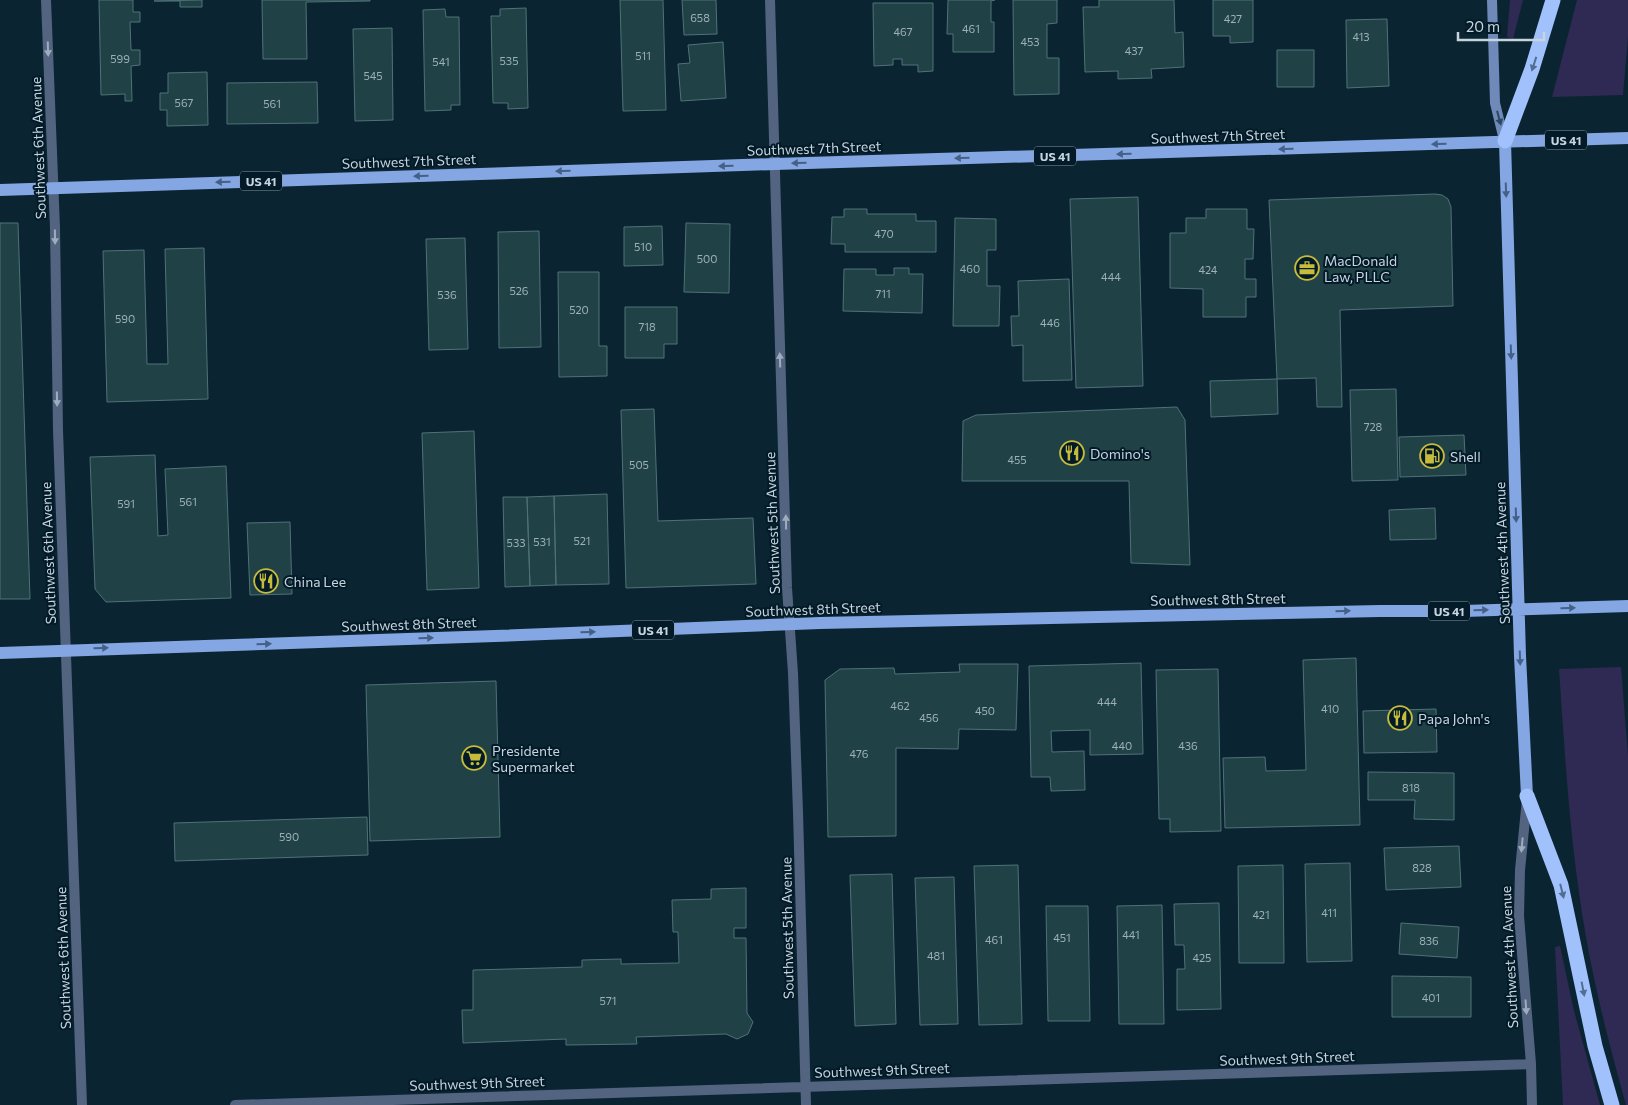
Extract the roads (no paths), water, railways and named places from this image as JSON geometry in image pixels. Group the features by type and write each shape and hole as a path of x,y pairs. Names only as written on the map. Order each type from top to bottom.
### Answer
{"highway":[{"path":"1505,141 1532,70 1553,0"},
{"path":"1527,796 1561,885 1594,1046 1612,1105"}],"main road":[{"name":"Southwest 7th Street","path":"0,190 1628,138"},
{"name":"Southwest 4th Avenue","path":"1505,141 1523,739 1527,796"},
{"name":"Southwest 8th Street","path":"0,653 66,649 331,642 789,624 1628,606"}],"street":[{"name":"Southwest 6th Avenue","path":"46,0 53,188 58,439 82,1105"},
{"name":"Southwest 5th Avenue","path":"770,0 789,624 798,812 806,1105"},
{"name":"Southwest 4th Avenue","path":"1492,0 1495,103 1505,141"},
{"name":"Southwest 4th Avenue","path":"1527,796 1520,870 1520,916 1531,1064 1532,1105"},
{"name":"Southwest 9th Street","path":"235,1105 1531,1064"}],"place":[{"name":"MacDonald Law, PLLC","path":"1307,268"},
{"name":"Domino's","path":"1072,453"},
{"name":"Shell","path":"1432,456"},
{"name":"China Lee","path":"266,581"},
{"name":"Papa John's","path":"1400,718"},
{"name":"Presidente Supermarket","path":"474,758"}]}
